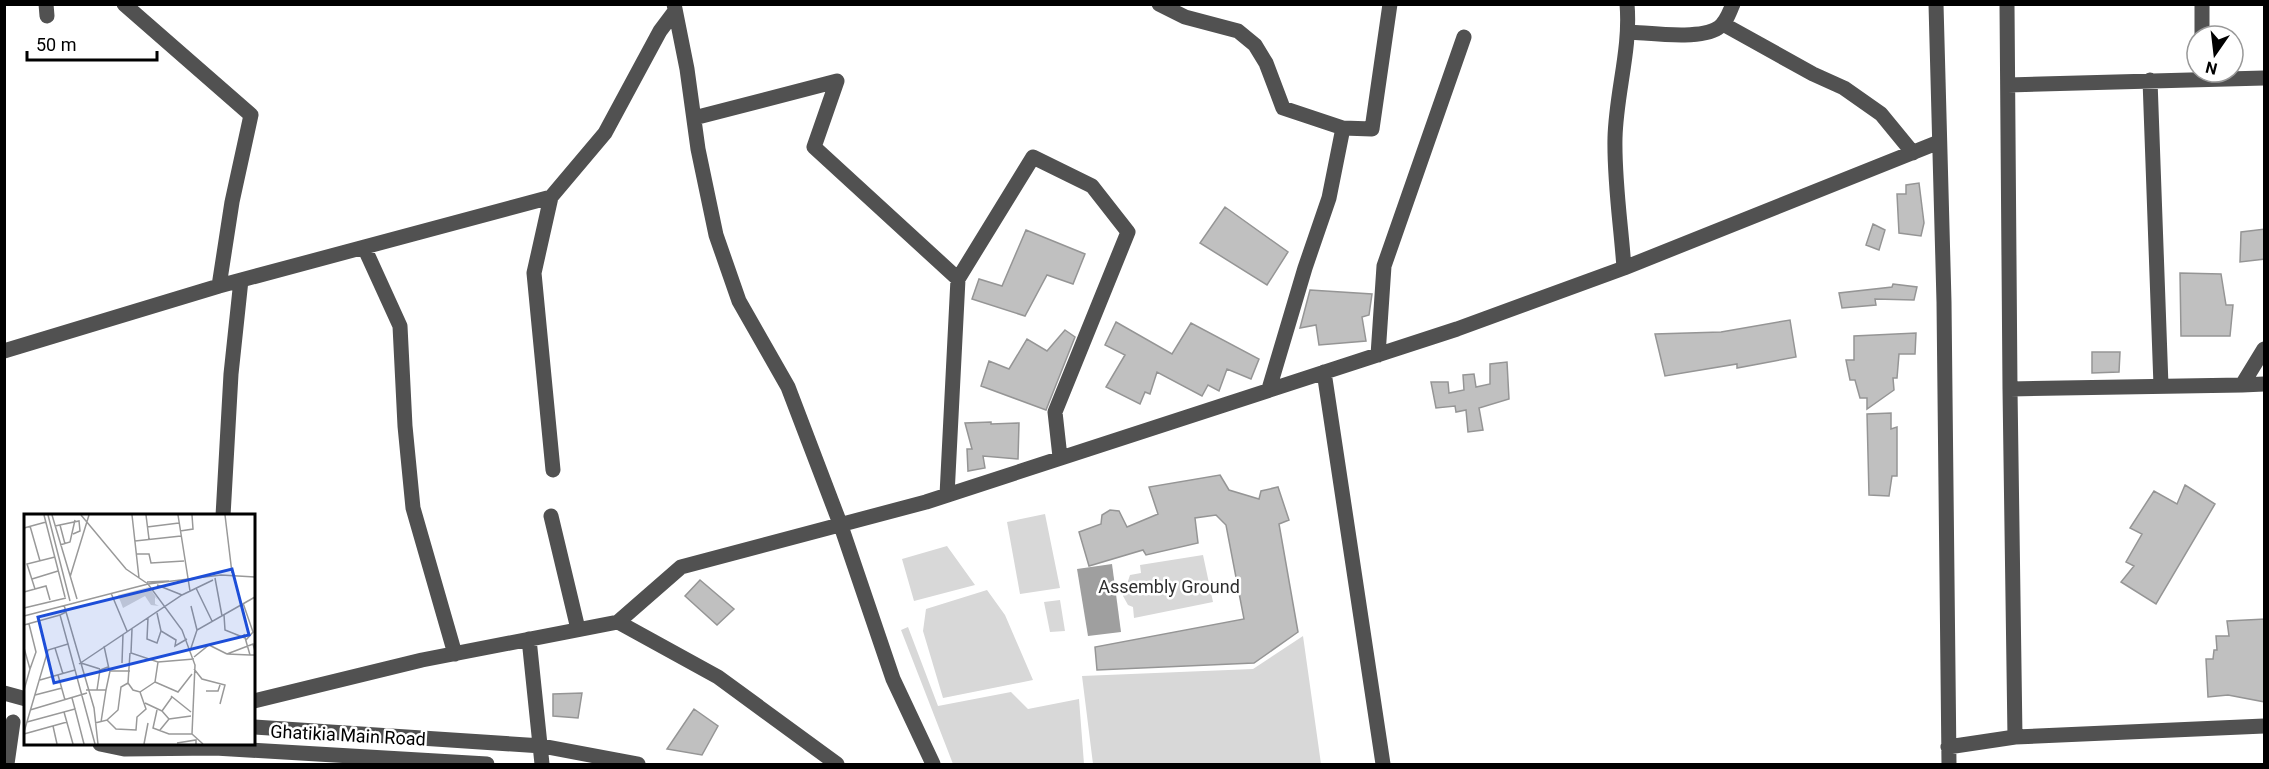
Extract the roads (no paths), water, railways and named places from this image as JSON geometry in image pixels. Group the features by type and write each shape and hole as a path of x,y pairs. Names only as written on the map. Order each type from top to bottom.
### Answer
{"street":[{"path":"124,4 250,114 232,202 219,286"},
{"path":"1159,4 1185,17 1238,31 1255,45 1266,63 1282,108 1343,128 1372,129 1390,4"},
{"path":"1624,268 1615,138 1620,82 1629,32 1627,4"},
{"path":"1629,32 1669,35 1715,30 1723,24 1733,4"},
{"path":"1936,4 1944,302 1949,765"},
{"path":"2007,4 2015,737"},
{"path":"2202,4 2202,24"},
{"path":"675,8 716,235 739,301 788,387 841,526 893,679 933,765"},
{"path":"553,470 534,273 551,197 605,133 660,31 675,8"},
{"path":"1723,24 1813,74 1844,88 1881,114 1913,153"},
{"path":"1378,355 1384,266 1464,37"},
{"path":"2008,86 2185,77"},
{"path":"2245,77 2265,78"},
{"path":"2150,80 2161,386"},
{"path":"694,118 837,81 814,147 958,279"},
{"path":"1269,389 1305,268 1329,198 1343,128"},
{"path":"255,701 455,654 618,622 681,567 841,526 947,495 1378,355 1624,268 1939,142"},
{"path":"947,495 958,279 1033,157 1092,186 1128,232 1055,412 1060,457"},
{"path":"4,351 219,286 551,197"},
{"path":"364,247 400,326 405,426 413,508 455,654"},
{"path":"223,514 231,374 241,280"},
{"path":"2242,385 2265,349"},
{"path":"1324,372 1383,765"},
{"path":"2010,389 2265,384"},
{"path":"552,516 578,629"},
{"path":"618,622 718,676 837,765"},
{"path":"529,639 542,746 542,765"},
{"path":"4,693 24,698"},
{"path":"7,765 14,722"},
{"path":"1948,747 2015,737 2265,726"},
{"name":"Ghatikia Main Road","path":"255,727 542,746 638,765"},
{"name":"Ghatikia Main Road","path":"105,745 124,749 215,748 487,765"}],"park label":[{"name":"Assembly Ground","path":"1169,586"}]}
